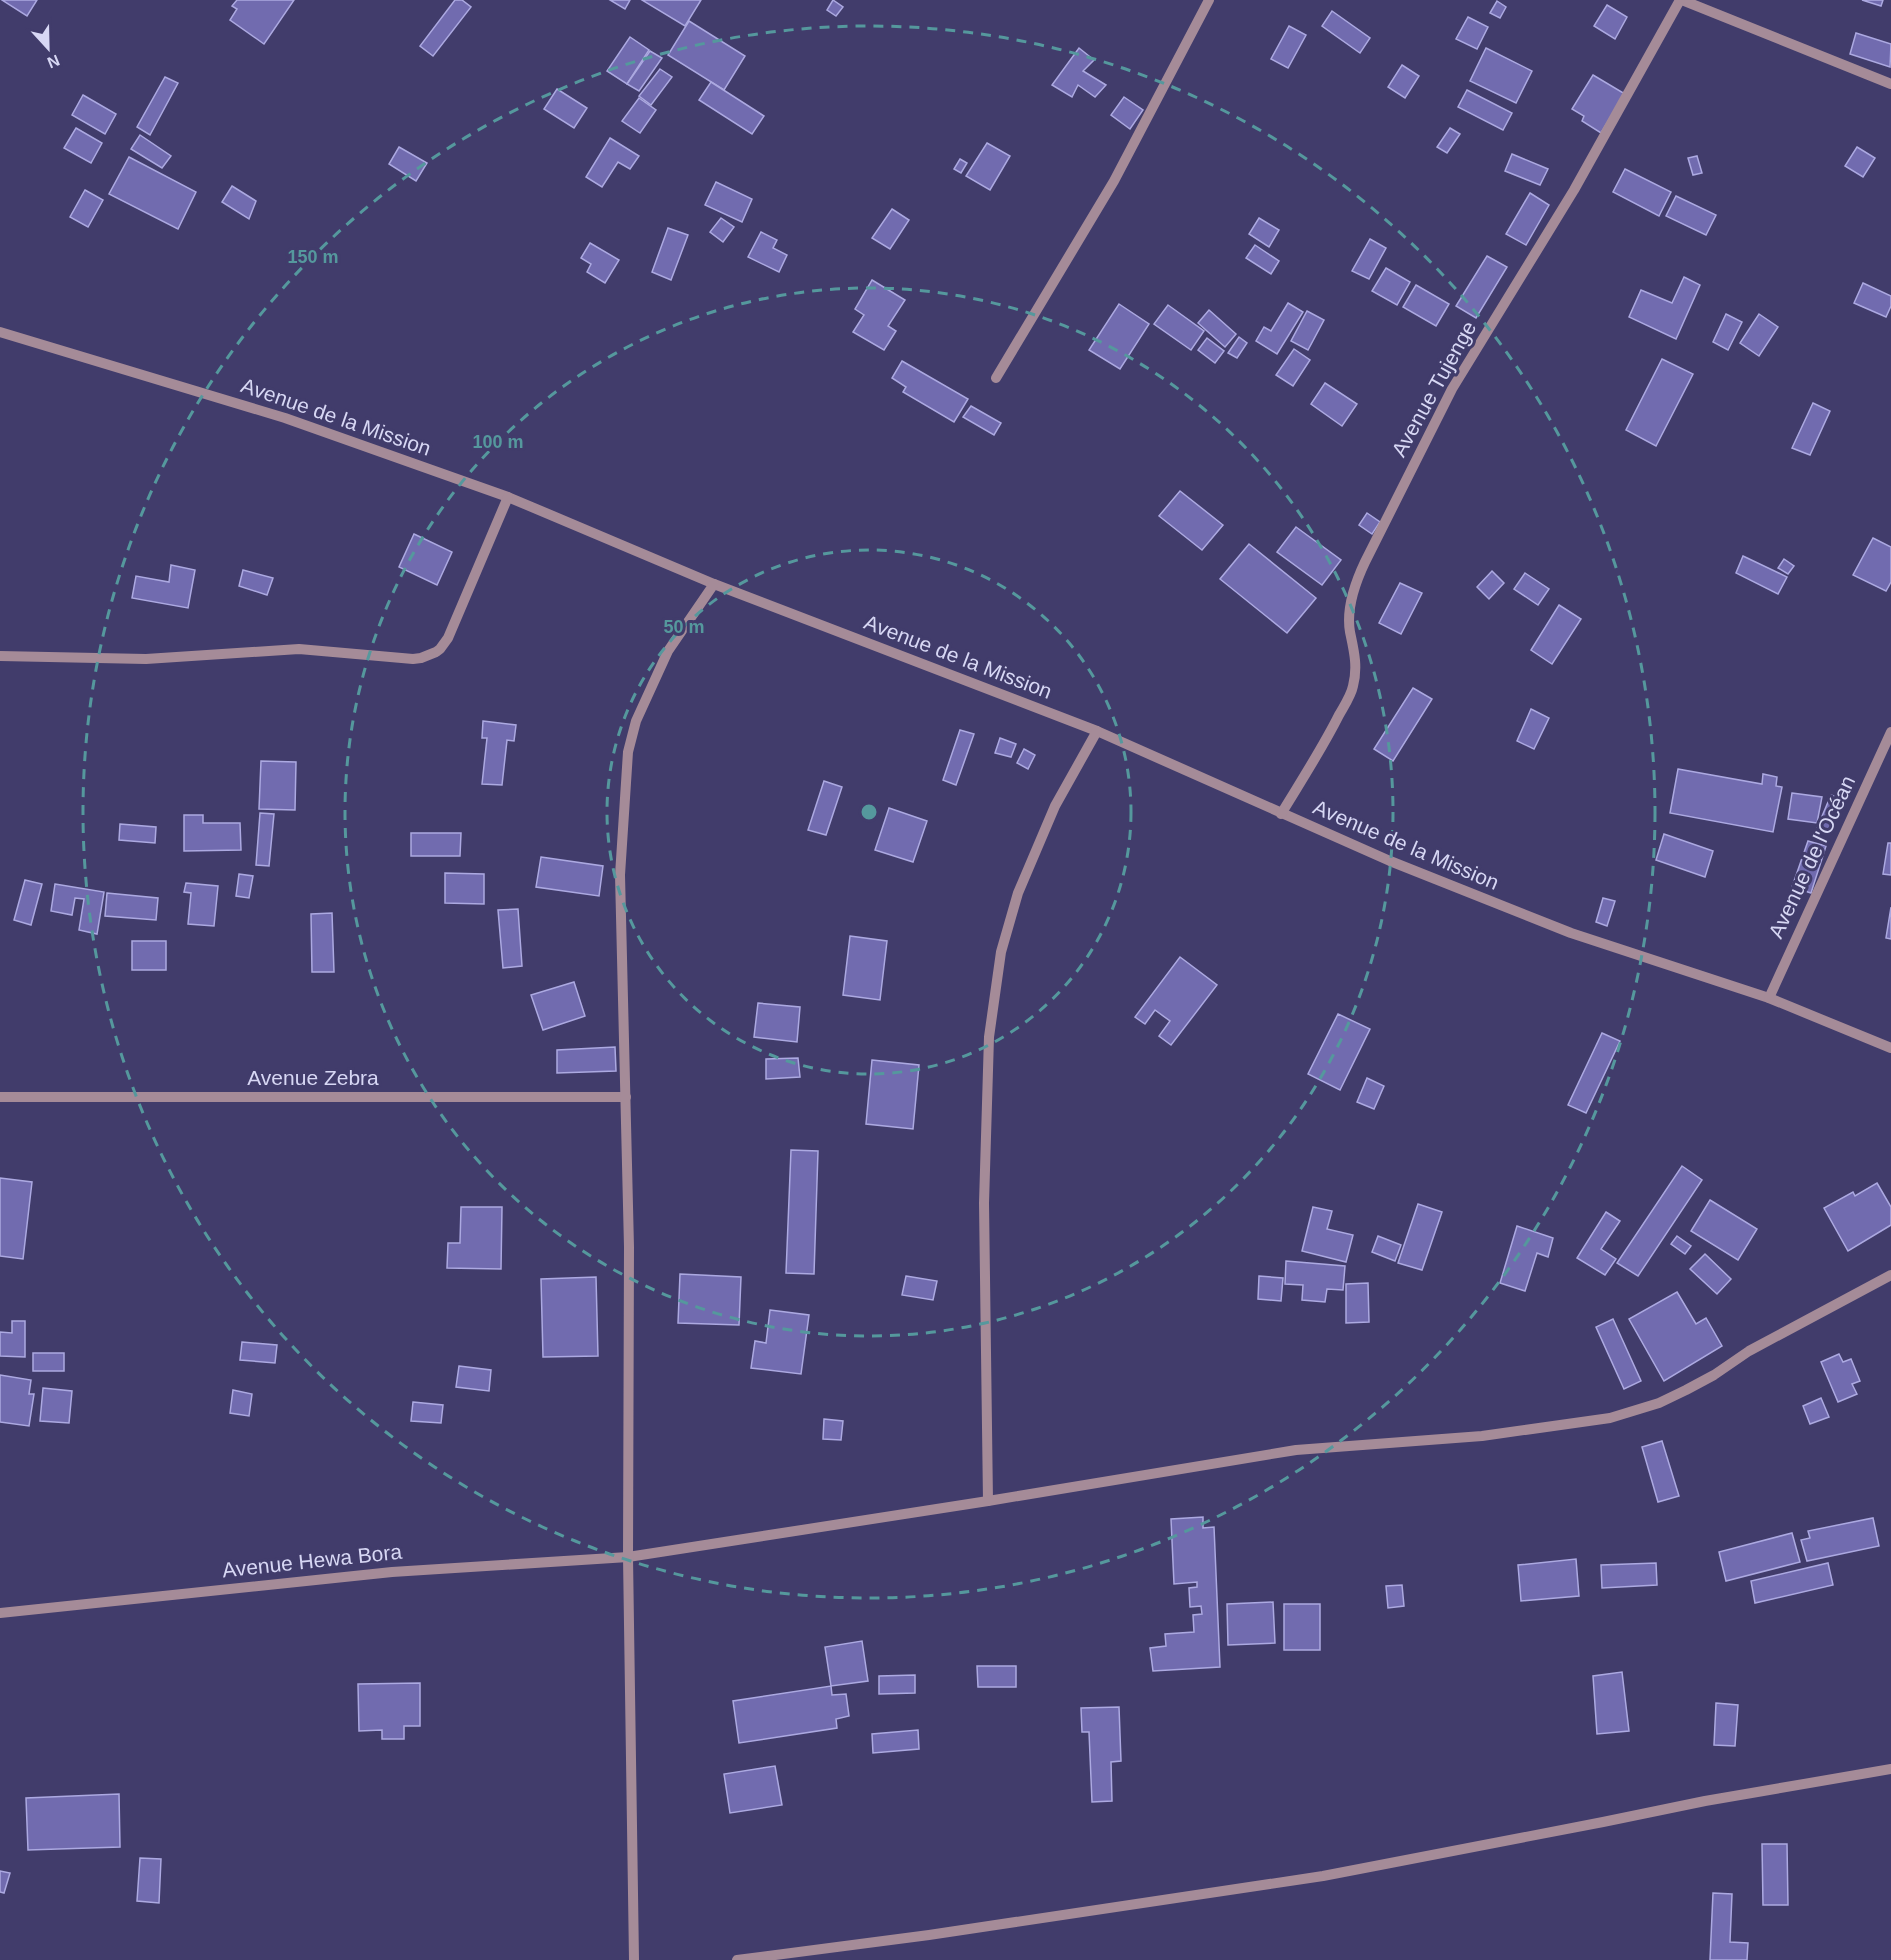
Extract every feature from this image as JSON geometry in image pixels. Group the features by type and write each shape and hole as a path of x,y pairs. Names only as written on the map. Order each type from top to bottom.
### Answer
{"street":[{"path":"996,378 1114,181 1209,0"},
{"path":"1681,0 1891,84"},
{"name":"Avenue Tujenge","path":"1281,814 1331,731 1353,688 1356,665 1350,631 1351,603 1355,582 1452,389 1574,190 1681,0"},
{"name":"Avenue de la Mission","path":"0,332 285,418 508,497 714,584 1097,731 1390,861 1571,933 1769,998 1891,1048"},
{"path":"0,656 146,659 299,650 421,658 440,649 448,638 508,497"},
{"path":"634,1960 628,1557 630,1247 620,875 628,752 636,721 668,651 714,584"},
{"path":"987,1502 984,1203 989,1037 1001,952 1018,893 1055,806 1097,731"},
{"name":"Avenue de l'Océan","path":"1769,998 1891,732"},
{"name":"Avenue Zebra","path":"0,1097 626,1097"},
{"name":"Avenue Hewa Bora","path":"0,1613 392,1572 628,1557 987,1502 1296,1450 1482,1436 1610,1418 1659,1403 1714,1376 1749,1351 1891,1275"},
{"path":"737,1960 940,1933 1323,1876 1705,1801 1891,1769"}],"building":[{"path":"2,0 37,0 27,16"},
{"path":"237,0 294,0 264,44 230,20 237,9 232,6"},
{"path":"455,0 462,0 471,7 433,56 420,46"},
{"path":"610,0 630,0 625,9"},
{"path":"642,0 701,0 685,26"},
{"path":"833,0 843,7 836,16 827,10"},
{"path":"1862,0 1883,0 1881,6"},
{"path":"1497,1 1506,7 1500,18 1490,13"},
{"path":"1607,5 1627,17 1615,39 1594,26"},
{"path":"1332,11 1370,38 1360,53 1322,26"},
{"path":"1468,17 1488,27 1477,49 1456,39"},
{"path":"689,21 745,56 724,90 668,55"},
{"path":"1289,26 1306,35 1288,68 1271,59"},
{"path":"1856,33 1891,44 1890,67 1850,54"},
{"path":"630,37 649,50 627,84 607,71"},
{"path":"1079,48 1094,60 1083,71 1106,85 1095,97 1078,85 1072,97 1052,85"},
{"path":"1486,48 1532,71 1516,103 1470,81"},
{"path":"650,51 662,58 639,91 627,84"},
{"path":"1402,65 1419,76 1405,98 1388,87"},
{"path":"660,69 672,77 651,105 639,96"},
{"path":"1593,75 1625,94 1601,133 1582,121 1584,116 1572,109"},
{"path":"165,77 178,83 150,135 137,127"},
{"path":"711,82 764,116 752,134 699,100"},
{"path":"557,89 587,108 574,128 544,109"},
{"path":"1467,90 1512,113 1503,130 1458,107"},
{"path":"83,95 116,114 105,134 72,115"},
{"path":"1124,97 1143,110 1130,129 1111,115"},
{"path":"639,98 656,110 640,133 622,121"},
{"path":"76,128 102,143 91,163 64,148"},
{"path":"1450,128 1460,134 1447,153 1437,147"},
{"path":"140,135 171,156 162,168 131,149"},
{"path":"610,138 639,156 630,169 618,162 602,187 586,177"},
{"path":"987,143 1010,156 990,190 966,176"},
{"path":"399,147 427,163 416,181 389,164"},
{"path":"1857,147 1875,158 1863,177 1845,166"},
{"path":"1512,154 1548,169 1540,185 1505,171"},
{"path":"1697,156 1702,173 1693,175 1688,158"},
{"path":"129,157 196,192 178,229 109,194"},
{"path":"960,159 967,163 961,173 954,169"},
{"path":"1625,169 1671,192 1659,216 1613,192"},
{"path":"716,182 752,199 742,222 705,205"},
{"path":"232,186 256,201 249,219 222,202"},
{"path":"85,190 103,200 88,227 70,217"},
{"path":"1530,193 1549,205 1526,245 1506,234"},
{"path":"1676,196 1716,215 1706,235 1666,216"},
{"path":"892,209 909,220 890,249 872,238"},
{"path":"721,218 734,227 723,242 710,232"},
{"path":"1259,218 1279,230 1269,247 1249,234"},
{"path":"668,228 688,235 671,280 652,272"},
{"path":"761,232 777,240 773,248 787,255 779,272 748,257"},
{"path":"1370,239 1386,248 1369,279 1352,271"},
{"path":"590,243 619,260 605,283 587,272 591,264 581,258"},
{"path":"1255,245 1279,261 1271,274 1246,258"},
{"path":"1487,256 1507,267 1476,318 1456,306"},
{"path":"1386,268 1410,282 1397,305 1372,291"},
{"path":"1684,277 1700,285 1676,339 1629,317 1641,290 1672,303"},
{"path":"872,280 905,300 888,326 896,331 884,350 853,332 864,315 855,309"},
{"path":"1863,283 1891,296 1891,306 1886,317 1854,303"},
{"path":"1416,285 1449,304 1436,326 1403,307"},
{"path":"1288,303 1303,312 1277,354 1256,341 1264,327 1271,331"},
{"path":"1119,304 1149,324 1120,369 1089,350"},
{"path":"1168,305 1204,331 1191,350 1154,324"},
{"path":"1209,310 1236,334 1225,347 1198,323"},
{"path":"1307,311 1324,320 1308,350 1291,341"},
{"path":"1726,314 1742,322 1728,350 1713,342"},
{"path":"1759,314 1778,327 1759,356 1740,343"},
{"path":"1239,337 1247,343 1237,358 1228,353"},
{"path":"1207,338 1224,351 1215,363 1198,350"},
{"path":"1294,349 1310,360 1293,386 1276,375"},
{"path":"1662,359 1693,374 1656,446 1626,430"},
{"path":"902,361 968,399 954,422 903,392 906,387 892,378"},
{"path":"1325,383 1357,404 1342,426 1311,404"},
{"path":"1813,403 1830,411 1810,455 1792,448"},
{"path":"971,406 1001,423 994,435 963,417"},
{"path":"1180,491 1223,525 1202,550 1159,516"},
{"path":"1367,513 1380,522 1372,534 1359,525"},
{"path":"1296,527 1341,560 1322,585 1277,552"},
{"path":"414,534 452,552 437,585 399,567"},
{"path":"1873,538 1891,547 1891,582 1886,591 1853,575"},
{"path":"1249,544 1316,598 1287,633 1220,579"},
{"path":"1743,556 1787,577 1778,594 1736,573"},
{"path":"1784,559 1794,566 1788,574 1778,568"},
{"path":"171,565 195,570 188,608 132,598 136,576 169,582"},
{"path":"243,570 273,578 267,595 239,586"},
{"path":"1492,571 1504,583 1489,599 1477,587"},
{"path":"1525,573 1549,589 1538,605 1514,589"},
{"path":"1400,583 1422,593 1401,634 1379,623"},
{"path":"1559,605 1581,619 1552,664 1531,650"},
{"path":"1413,688 1432,699 1393,761 1374,749"},
{"path":"1531,709 1549,718 1534,749 1517,741"},
{"path":"483,721 516,725 514,741 507,740 502,785 482,784 487,738 482,738"},
{"path":"960,730 974,734 956,785 943,780"},
{"path":"1000,738 1016,744 1011,757 995,753"},
{"path":"1024,749 1035,755 1028,769 1017,763"},
{"path":"261,761 296,762 295,810 259,809"},
{"path":"1678,769 1762,784 1763,774 1777,777 1776,786 1782,787 1773,832 1670,813"},
{"path":"824,781 842,787 826,835 808,830"},
{"path":"1792,793 1822,797 1817,823 1788,819"},
{"path":"1831,795 1843,800 1829,833 1817,828"},
{"path":"889,808 927,821 913,862 875,850"},
{"path":"260,813 274,814 269,866 256,865"},
{"path":"184,815 203,815 203,823 240,823 241,850 184,851"},
{"path":"120,824 156,827 155,843 119,840"},
{"path":"411,833 461,833 460,856 411,856"},
{"path":"1664,834 1713,851 1705,877 1656,860"},
{"path":"1808,841 1826,846 1811,893 1792,887"},
{"path":"1888,843 1891,843 1891,875 1883,874"},
{"path":"541,857 603,866 599,896 536,887"},
{"path":"445,873 484,874 484,904 445,903"},
{"path":"239,874 253,876 249,898 236,896"},
{"path":"25,880 42,884 31,925 14,920"},
{"path":"186,883 218,886 214,926 188,924 191,893 184,892"},
{"path":"55,884 104,892 97,934 79,930 84,899 75,898 72,915 51,911"},
{"path":"107,893 158,898 156,920 105,916"},
{"path":"1603,898 1615,901 1607,926 1596,922"},
{"path":"1891,907 1891,939 1886,938"},
{"path":"518,909 522,966 503,968 498,910"},
{"path":"332,913 334,972 312,972 311,914"},
{"path":"850,936 887,941 880,1000 843,995"},
{"path":"132,941 166,941 166,970 132,970"},
{"path":"1180,957 1217,985 1171,1045 1159,1036 1170,1021 1155,1010 1145,1024 1135,1017"},
{"path":"574,982 585,1016 543,1030 531,995"},
{"path":"758,1003 800,1007 797,1042 754,1037"},
{"path":"1338,1014 1370,1029 1340,1090 1308,1074"},
{"path":"1602,1033 1620,1041 1586,1113 1568,1105"},
{"path":"615,1047 616,1071 557,1073 557,1050"},
{"path":"798,1058 800,1077 766,1079 766,1059"},
{"path":"872,1060 919,1065 913,1129 866,1124"},
{"path":"1367,1078 1384,1086 1374,1109 1357,1102"},
{"path":"791,1150 818,1151 814,1274 786,1273"},
{"path":"1682,1166 1702,1180 1638,1276 1617,1263"},
{"path":"0,1178 32,1182 23,1259 0,1256"},
{"path":"1877,1183 1891,1207 1891,1225 1848,1251 1824,1208 1853,1192 1855,1196"},
{"path":"1710,1200 1757,1229 1738,1260 1691,1231"},
{"path":"1418,1204 1442,1212 1422,1270 1398,1263"},
{"path":"461,1207 502,1207 501,1269 447,1268 448,1243 460,1243"},
{"path":"1313,1207 1332,1211 1327,1229 1353,1235 1346,1262 1302,1251"},
{"path":"1606,1212 1620,1221 1601,1249 1616,1259 1605,1275 1577,1258"},
{"path":"1517,1226 1553,1238 1548,1257 1537,1253 1525,1291 1500,1283"},
{"path":"1378,1236 1401,1245 1395,1261 1372,1252"},
{"path":"1677,1236 1691,1246 1685,1254 1671,1244"},
{"path":"1705,1254 1731,1279 1717,1294 1690,1269"},
{"path":"1286,1261 1345,1266 1343,1290 1327,1289 1325,1302 1302,1300 1303,1285 1285,1284"},
{"path":"680,1274 741,1277 739,1325 678,1323"},
{"path":"906,1276 937,1281 933,1300 902,1295"},
{"path":"1259,1276 1283,1278 1281,1301 1258,1299"},
{"path":"596,1277 598,1356 543,1357 541,1279"},
{"path":"1368,1283 1369,1322 1346,1323 1346,1284"},
{"path":"1677,1292 1696,1324 1706,1318 1722,1346 1664,1381 1629,1319"},
{"path":"770,1310 809,1315 801,1374 751,1368 755,1341 766,1343"},
{"path":"1613,1319 1641,1381 1624,1389 1596,1327"},
{"path":"12,1321 25,1321 25,1357 0,1356 0,1332 12,1333"},
{"path":"242,1342 277,1345 275,1363 240,1360"},
{"path":"33,1353 64,1353 64,1371 33,1371"},
{"path":"1839,1354 1843,1362 1851,1359 1860,1381 1852,1384 1857,1394 1838,1402 1821,1362"},
{"path":"459,1366 491,1370 489,1391 456,1387"},
{"path":"0,1375 31,1380 29,1394 34,1394 29,1426 0,1422"},
{"path":"43,1388 72,1391 69,1423 40,1421"},
{"path":"233,1390 252,1394 249,1416 230,1413"},
{"path":"1821,1398 1829,1417 1810,1424 1803,1406"},
{"path":"413,1402 443,1405 441,1423 411,1421"},
{"path":"824,1419 843,1421 841,1440 823,1439"},
{"path":"1662,1441 1679,1496 1658,1502 1642,1447"},
{"path":"1203,1517 1203,1528 1214,1527 1220,1667 1153,1671 1150,1648 1166,1646 1165,1634 1194,1632 1193,1615 1202,1614 1201,1606 1190,1607 1189,1588 1197,1587 1197,1582 1174,1584 1171,1519"},
{"path":"1873,1518 1879,1546 1807,1561 1801,1540 1810,1538 1808,1531"},
{"path":"1792,1533 1800,1562 1726,1581 1719,1552"},
{"path":"1576,1559 1579,1596 1521,1601 1518,1565"},
{"path":"1656,1563 1657,1585 1602,1588 1601,1565"},
{"path":"1828,1563 1833,1585 1755,1603 1751,1581"},
{"path":"1402,1585 1404,1606 1388,1608 1386,1586"},
{"path":"1273,1602 1275,1643 1228,1645 1227,1604"},
{"path":"1284,1604 1320,1604 1320,1650 1284,1650"},
{"path":"862,1641 868,1681 831,1686 825,1647"},
{"path":"977,1666 1016,1666 1016,1687 978,1687"},
{"path":"1622,1672 1629,1731 1597,1734 1593,1676"},
{"path":"915,1675 915,1693 879,1694 879,1676"},
{"path":"420,1683 420,1726 404,1726 404,1739 382,1739 382,1730 359,1731 358,1684"},
{"path":"831,1686 832,1695 846,1694 849,1716 836,1719 837,1728 739,1743 733,1701"},
{"path":"1716,1703 1738,1705 1735,1746 1714,1745"},
{"path":"1119,1707 1121,1761 1111,1762 1112,1801 1092,1802 1089,1732 1082,1732 1081,1708"},
{"path":"918,1730 919,1749 873,1753 872,1734"},
{"path":"775,1766 782,1805 730,1813 724,1774"},
{"path":"119,1794 120,1847 28,1850 26,1798"},
{"path":"1762,1844 1787,1844 1788,1905 1763,1905"},
{"path":"140,1858 161,1859 159,1903 137,1901"},
{"path":"0,1871 10,1873 4,1893 0,1892"},
{"path":"1713,1893 1732,1894 1730,1942 1748,1943 1747,1960 1710,1960"}]}
